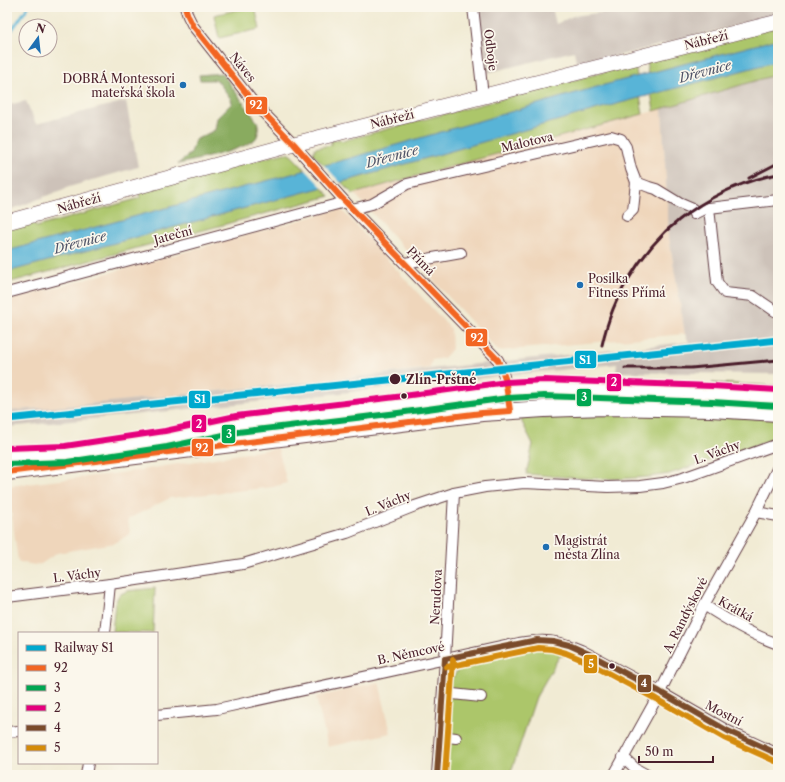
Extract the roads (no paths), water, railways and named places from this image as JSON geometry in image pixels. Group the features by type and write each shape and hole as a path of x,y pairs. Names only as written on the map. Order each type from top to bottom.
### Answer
{"main road":[{"path":"7,456 66,454 166,439 237,424 507,390 552,388 778,398"},
{"path":"507,390 510,411"},
{"path":"7,472 482,413 605,407 711,409 778,413"}],"street":[{"name":"Náves","path":"185,7 193,26 250,97 304,156"},
{"name":"Odboje","path":"472,7 483,96"},
{"name":"Nábřeží","path":"7,222 294,144 778,22"},
{"name":"Malotova","path":"345,202 372,204 407,184 611,136 622,139 626,147 631,169 636,182"},
{"name":"Přímá","path":"304,156 345,202 498,360 505,375 507,390"},
{"path":"627,216 633,210 636,182 656,189 679,203 693,209 694,214 709,208 778,200"},
{"name":"Jateční","path":"7,293 345,202"},
{"path":"709,208 717,282 725,294 754,296 775,311 778,310"},
{"path":"405,263 461,253"},
{"name":"L. Váchy","path":"7,597 110,584 244,564 347,533 415,506 454,493 485,487 524,483 608,487 640,486 673,482 778,444"},
{"name":"A. Randýskové","path":"614,775 660,692 704,605 756,512 778,467"},
{"name":"Nerudova","path":"437,775 454,493"},
{"path":"756,512 778,516"},
{"path":"105,632 110,584"},
{"name":"Krátká","path":"704,605 766,640 778,644"},
{"name":"B. Němcové","path":"158,715 217,709 537,640 553,641 569,645 660,692"},
{"name":"Mostní","path":"660,692 728,731 778,754"},
{"path":"443,693 482,697"},
{"path":"7,732 18,731"},
{"path":"440,736 456,738"},
{"path":"623,757 636,769 647,775"},
{"path":"86,775 88,764"}],"water":[{"name":"Dřevnice","path":"778,39 778,61 598,109 357,178 7,272 7,251 351,158 593,88"}],"waterway":[{"path":"7,37 28,7"}],"railway":[{"path":"749,178 778,163"},
{"path":"602,345 606,328 623,288 636,267 665,232 690,212 714,197 751,181 778,174"},
{"path":"625,368 691,368 778,360"}],"rail line":[{"name":"S1","path":"7,419 778,340"}],"place":[{"name":"DOBRÁ Montessori mateřská škola","path":"183,85"},
{"name":"Posilka Fitness Přímá","path":"580,285"},
{"name":"Zlín-Prštné","path":"395,379"},
{"name":"Magistrát města Zlína","path":"546,547"}]}
